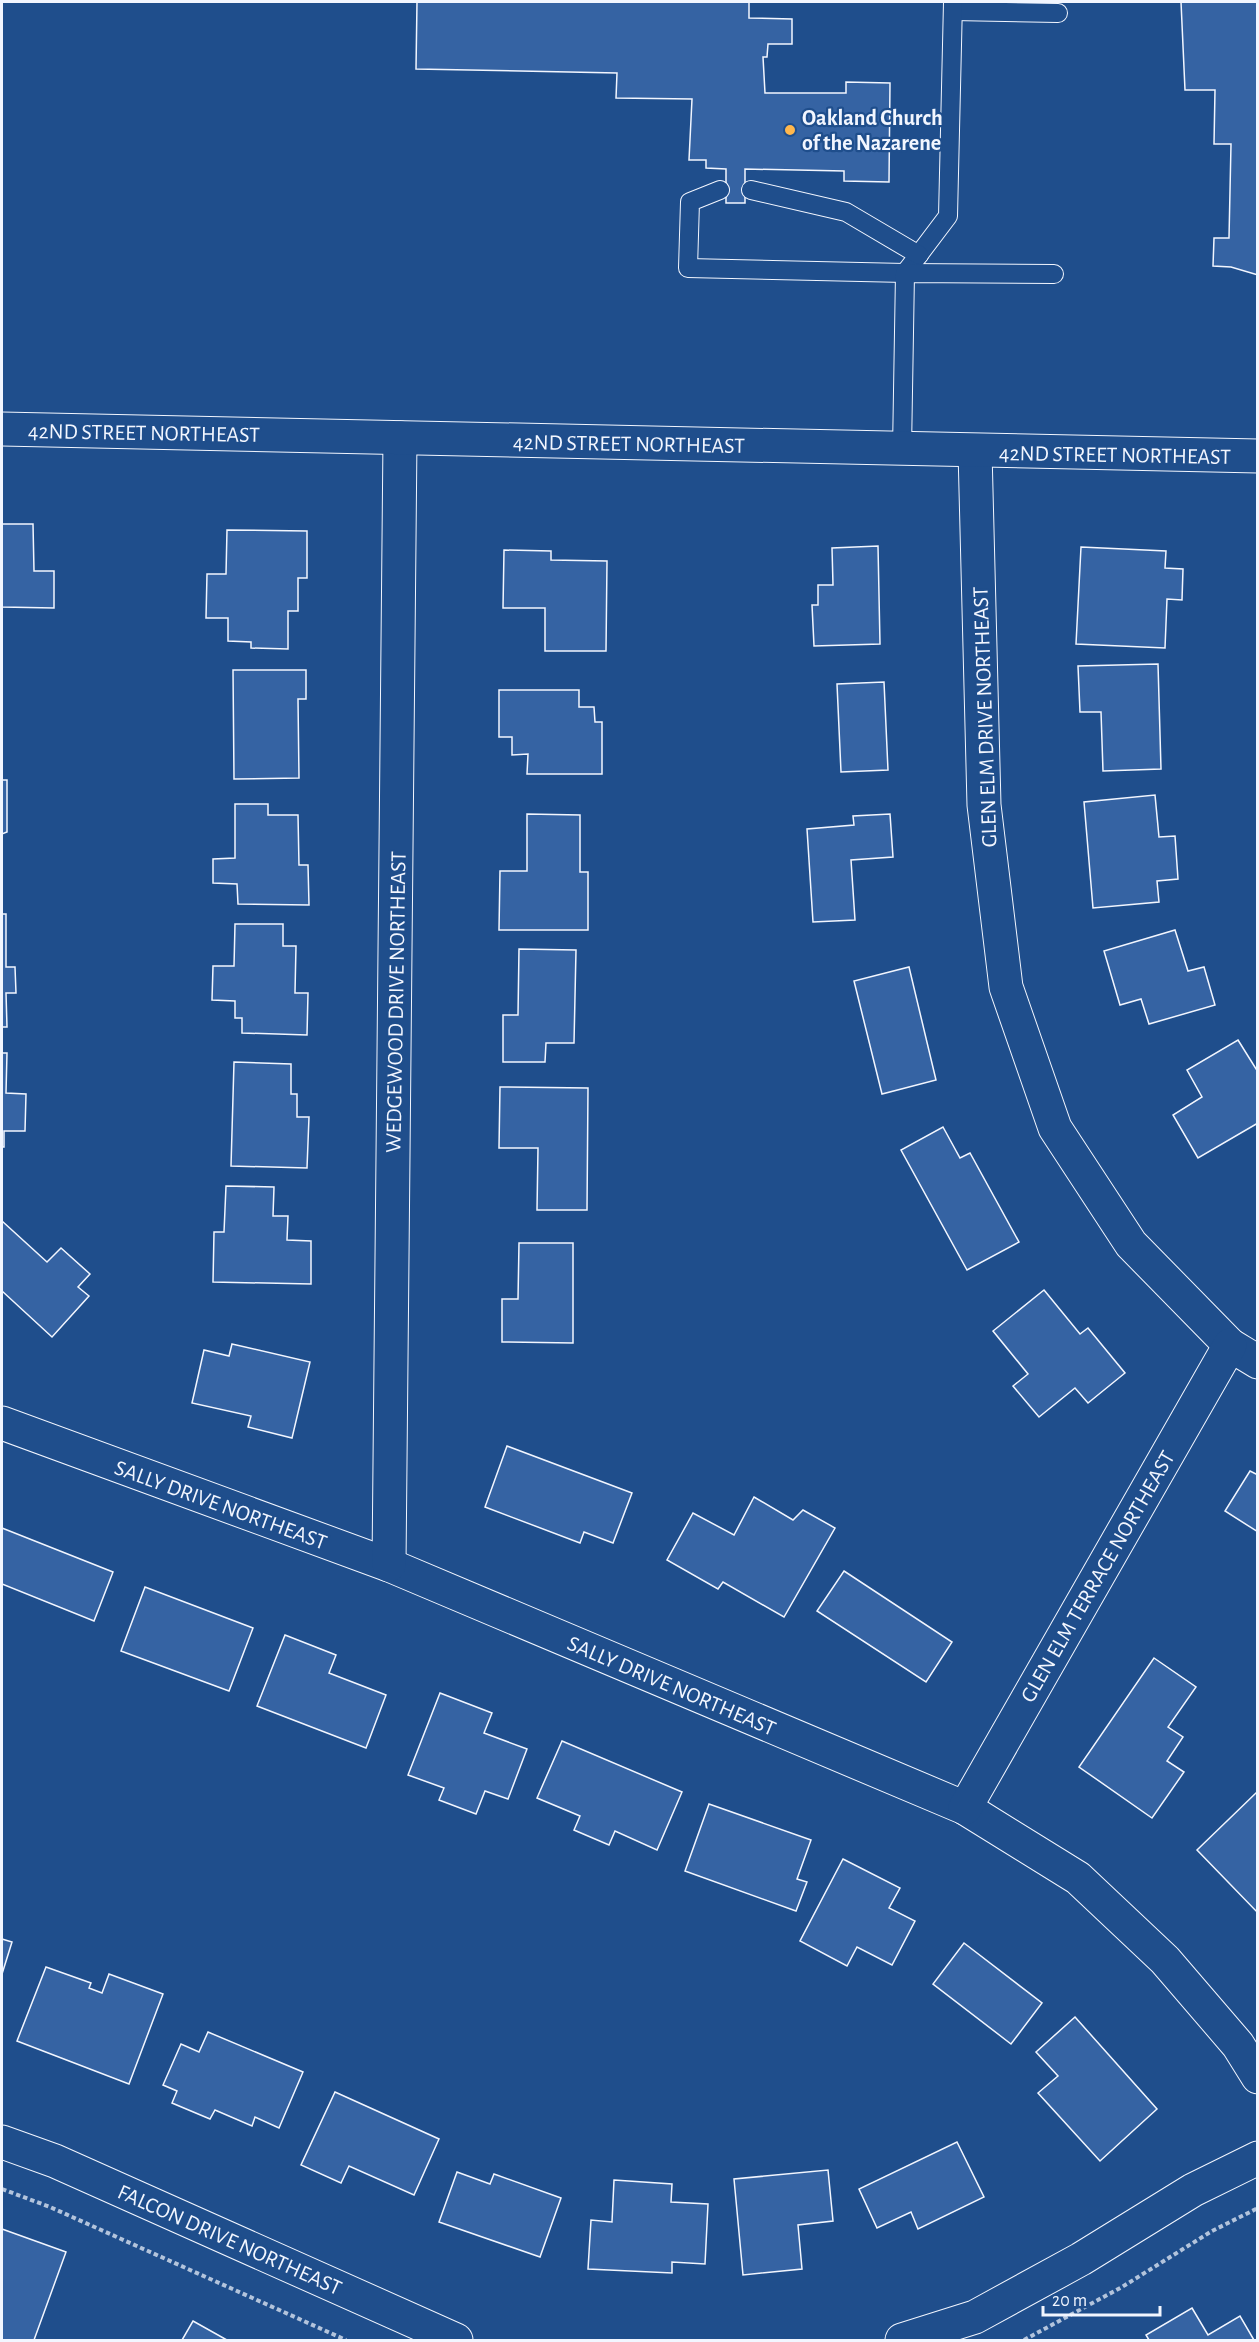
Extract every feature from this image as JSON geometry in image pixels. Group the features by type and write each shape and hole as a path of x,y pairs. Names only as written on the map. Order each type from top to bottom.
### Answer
{"street":[{"name":"42ND STREET NORTHEAST","path":"2,429 975,452 1257,456"},
{"name":"WEDGEWOOD DRIVE NORTHEAST","path":"388,1565 400,438"},
{"name":"GLEN ELM DRIVE NORTHEAST","path":"975,452 984,806 1006,987 1055,1128 1131,1244 1230,1345 1257,1362"},
{"name":"GLEN ELM TERRACE NORTHEAST","path":"965,1808 1230,1345"},
{"name":"SALLY DRIVE NORTHEAST","path":"2,1423 388,1565 965,1808 1078,1878 1165,1960 1238,2045 1257,2077"},
{"name":"FALCON DRIVE NORTHEAST","path":"2,2142 55,2161 453,2340"},
{"path":"902,2340 975,2317 1081,2259 1192,2190 1257,2158"}],"lane":[{"path":"902,450 905,273 948,216 953,6 1058,13"},
{"path":"720,190 690,202 688,268 1054,274"},
{"path":"751,190 846,212 919,255"}],"path":[{"path":"2,2189 50,2207 346,2340"},
{"path":"1024,2340 1122,2287 1212,2231 1257,2208"}],"building":[{"name":"Oakland Church of the Nazarene","path":"417,2 749,2 749,18 792,19 792,44 768,44 767,57 763,57 765,93 846,93 846,82 890,83 889,182 844,181 844,171 745,169 745,203 726,203 726,169 706,168 706,160 689,160 692,99 616,98 617,73 416,69"},
{"path":"1181,2 1258,2 1258,275 1231,267 1213,266 1214,238 1229,238 1231,144 1214,144 1215,90 1185,90"},
{"path":"2,524 33,524 34,571 54,571 54,608 2,607"},
{"path":"227,530 307,531 307,578 298,578 298,611 288,611 288,649 251,648 251,642 228,641 228,618 206,618 207,574 226,574"},
{"path":"878,546 880,644 814,646 812,605 818,605 818,585 833,585 832,548"},
{"path":"1081,547 1166,551 1165,568 1183,569 1182,600 1167,599 1165,648 1076,644"},
{"path":"504,550 551,551 551,560 607,561 606,651 545,651 545,608 503,608"},
{"path":"1158,664 1161,769 1103,771 1101,712 1080,712 1078,666"},
{"path":"233,670 306,670 306,699 298,699 299,778 234,779"},
{"path":"884,682 888,770 841,772 837,684"},
{"path":"499,690 579,690 579,707 594,707 595,722 602,722 602,774 527,774 528,754 512,755 512,737 499,737"},
{"path":"2,780 7,780 7,832 2,834"},
{"path":"1155,795 1159,837 1175,836 1178,879 1157,881 1159,902 1093,908 1084,802"},
{"path":"235,804 268,804 268,815 298,815 299,865 308,865 309,905 238,904 237,884 213,883 213,859 235,858"},
{"path":"527,814 580,815 580,872 588,872 588,930 499,930 500,871 527,871"},
{"path":"890,814 893,857 851,860 855,920 813,922 807,829 854,825 853,816"},
{"path":"2,914 6,914 6,967 15,967 16,993 6,993 7,1027 2,1027"},
{"path":"235,924 283,924 283,946 296,946 295,993 308,993 307,1035 242,1033 242,1018 235,1018 235,1001 212,1000 213,966 234,966"},
{"path":"1175,930 1188,971 1204,967 1215,1005 1149,1024 1141,999 1120,1005 1104,951"},
{"path":"519,949 576,950 574,1043 546,1043 545,1062 503,1062 503,1015 518,1015"},
{"path":"909,967 936,1080 882,1094 854,981"},
{"path":"1238,1040 1258,1072 1258,1123 1198,1158 1173,1115 1202,1097 1187,1070"},
{"path":"2,1053 7,1053 6,1093 26,1094 25,1131 4,1131 4,1147 2,1147"},
{"path":"234,1062 291,1064 291,1094 297,1094 297,1117 309,1117 307,1168 231,1166"},
{"path":"500,1087 588,1088 587,1210 537,1210 538,1148 499,1148"},
{"path":"943,1127 960,1158 970,1153 1019,1242 967,1270 901,1150"},
{"path":"226,1186 274,1187 273,1216 288,1216 287,1240 311,1241 311,1284 213,1282 214,1232 224,1232"},
{"path":"2,1221 47,1262 61,1248 90,1274 78,1287 89,1296 52,1337 2,1291"},
{"path":"519,1243 573,1243 573,1343 502,1342 502,1299 518,1299"},
{"path":"1044,1290 1080,1334 1088,1328 1125,1373 1088,1403 1075,1388 1039,1417 1013,1386 1028,1374 993,1331"},
{"path":"232,1344 310,1362 292,1438 248,1427 251,1416 192,1403 204,1350 229,1356"},
{"path":"507,1446 632,1493 613,1543 584,1532 580,1543 485,1507"},
{"path":"1250,1471 1258,1475 1258,1532 1225,1511"},
{"path":"754,1497 793,1520 803,1510 835,1528 784,1617 723,1582 718,1589 667,1560 693,1513 734,1535"},
{"path":"2,1528 113,1572 94,1621 2,1584"},
{"path":"844,1571 952,1642 926,1682 817,1611"},
{"path":"145,1587 253,1628 229,1691 121,1651"},
{"path":"285,1635 336,1655 329,1673 386,1695 366,1748 257,1706"},
{"path":"1154,1658 1196,1687 1168,1727 1183,1737 1167,1761 1184,1772 1152,1818 1079,1767"},
{"path":"440,1693 492,1713 484,1733 527,1749 508,1799 485,1791 476,1814 439,1800 444,1788 408,1775"},
{"path":"562,1741 682,1792 657,1850 615,1831 609,1845 574,1830 580,1816 537,1798"},
{"path":"1258,1793 1258,1913 1197,1850"},
{"path":"709,1804 811,1840 797,1879 807,1882 796,1911 685,1871"},
{"path":"843,1859 900,1888 889,1908 915,1921 892,1965 857,1947 847,1966 800,1941"},
{"path":"2,1939 12,1942 2,1974"},
{"path":"964,1943 1042,2003 1011,2044 933,1984"},
{"path":"46,1967 91,1983 89,1988 102,1993 109,1974 163,1994 129,2084 17,2041"},
{"path":"1075,2017 1157,2109 1100,2161 1038,2093 1058,2076 1036,2052"},
{"path":"208,2032 303,2072 279,2128 255,2117 252,2126 215,2110 210,2119 172,2103 177,2091 163,2085 181,2044 199,2052"},
{"path":"335,2092 439,2139 414,2195 349,2166 341,2183 301,2165"},
{"path":"957,2142 984,2197 918,2229 911,2212 877,2228 859,2189"},
{"path":"828,2170 833,2221 798,2225 802,2269 743,2275 734,2179"},
{"path":"457,2172 490,2184 494,2174 561,2198 540,2257 439,2222"},
{"path":"614,2180 672,2184 671,2202 708,2204 705,2264 672,2262 672,2273 588,2269 591,2220 612,2222"},
{"path":"2,2229 66,2252 34,2340 2,2340"},
{"path":"1192,2308 1208,2335 1240,2316 1254,2340 1149,2340 1146,2335"},
{"path":"193,2321 227,2340 182,2340"}],"place":[{"name":"Oakland Church of the Nazarene","path":"790,130"}]}
